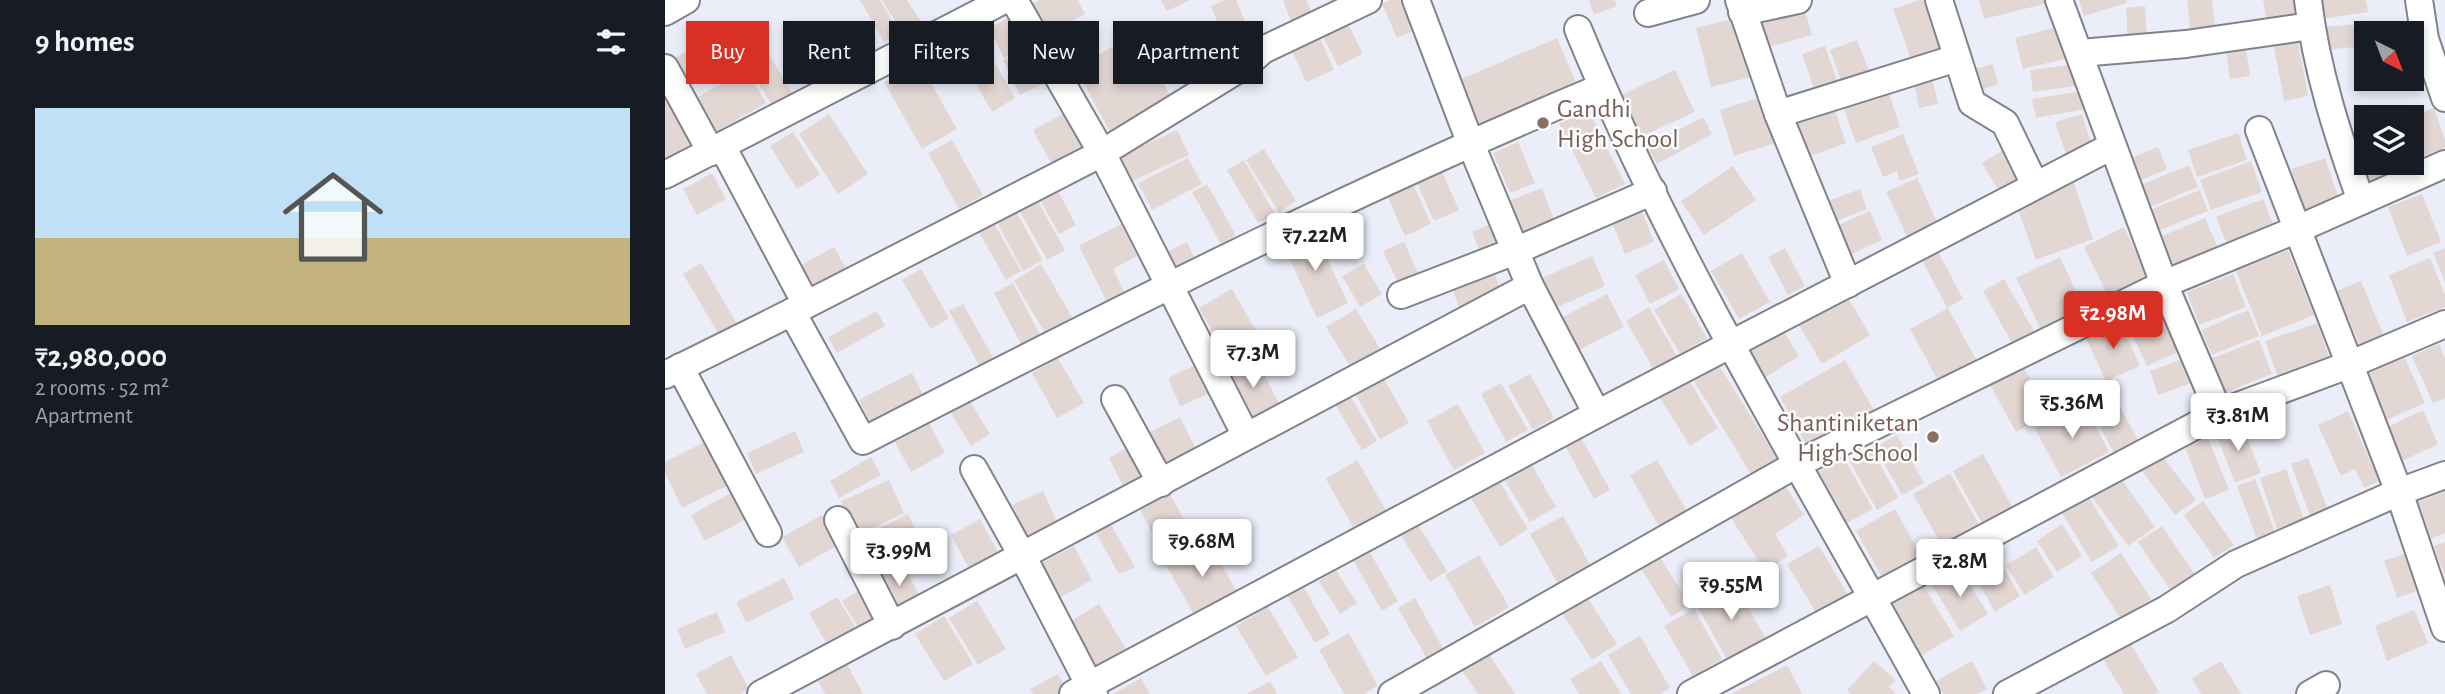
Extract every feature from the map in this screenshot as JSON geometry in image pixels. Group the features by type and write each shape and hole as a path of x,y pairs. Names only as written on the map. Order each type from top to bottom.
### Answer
{"street":[{"path":"665,12 686,0"},
{"path":"665,175 1004,0"},
{"path":"1014,0 1102,153 1246,436"},
{"path":"768,533 673,371 1102,153 1247,64 1263,50 1368,0"},
{"path":"1416,0 1470,142 1530,286 1597,414"},
{"path":"1648,13 1696,0"},
{"path":"1798,0 1741,6 1778,114 1848,284"},
{"path":"1939,0 1972,103 2005,123 2035,186"},
{"path":"2059,0 2164,284 2219,413"},
{"path":"2308,0 2311,26 2334,125 2361,201"},
{"path":"2419,0 2425,39 2445,98"},
{"path":"2080,53 2186,44 2311,26"},
{"path":"1578,29 1602,87 1653,191 1733,345 1926,694"},
{"path":"1778,114 1957,58"},
{"path":"665,68 716,149 799,308 863,441 1170,284 1470,142 1602,87"},
{"path":"2259,130 2439,589 2445,628"},
{"path":"974,469 1023,556 1085,691 1597,414 2112,146"},
{"path":"1392,694 1797,464 2164,284 2445,164"},
{"path":"1401,295 1515,251 1653,191"},
{"path":"761,694 1530,286"},
{"path":"1691,694 2219,413 2351,364 2445,324"},
{"path":"1115,400 1161,483"},
{"path":"2007,694 2167,609 2236,564 2399,492 2445,475"},
{"path":"838,520 892,626"}],"building":[{"path":"860,0 880,0 892,21 889,21 889,39 884,42 875,21 872,21"},
{"path":"882,0 907,0 920,21 895,21"},
{"path":"1039,0 1078,0 1085,14 1072,21 1030,21 1023,8"},
{"path":"1161,0 1190,0 1167,11"},
{"path":"1225,0 1236,0 1245,21 1217,21 1211,6"},
{"path":"1283,0 1306,0 1313,15 1292,24"},
{"path":"1390,0 1410,0 1422,27 1397,38 1382,4"},
{"path":"1589,0 1615,0 1617,6 1594,15"},
{"path":"1919,0 1931,0 1949,52 1913,65 1893,9"},
{"path":"1979,0 2055,0 2056,1 1984,19"},
{"path":"2079,0 2126,0 2127,3 2084,16"},
{"path":"2187,0 2212,0 2216,32 2191,35"},
{"path":"2263,0 2295,0 2298,21 2267,25"},
{"path":"2319,0 2366,0 2368,12 2322,19"},
{"path":"1804,6 1812,35 1766,48 1758,19"},
{"path":"2145,6 2147,39 2128,41 2126,8"},
{"path":"1015,15 1018,21 1008,21 1008,56 1004,58 994,38 994,26"},
{"path":"1736,18 1751,77 1711,87 1696,28"},
{"path":"1346,20 1363,54 1338,66 1321,33"},
{"path":"2354,24 2354,47 2324,50 2322,27"},
{"path":"2064,25 2072,57 2023,69 2015,38"},
{"path":"1316,29 1334,70 1306,82 1288,42"},
{"path":"2296,31 2308,96 2284,101 2272,36"},
{"path":"1557,38 1579,89 1479,132 1457,81"},
{"path":"1857,40 1873,81 1845,92 1830,50"},
{"path":"2245,41 2250,76 2230,79 2225,44"},
{"path":"1825,46 1839,86 1816,95 1802,54"},
{"path":"1113,47 1113,84 1164,84 1174,103 1112,136 1084,84 1099,84 1099,54"},
{"path":"686,51 686,78 674,59"},
{"path":"769,54 783,78 783,84 787,84 792,93 772,105 759,84 769,84"},
{"path":"1008,58 1008,70 1003,60"},
{"path":"994,61 1015,98 992,112 976,84 994,84"},
{"path":"1993,64 1998,85 1972,92 1967,71"},
{"path":"2078,64 2081,85 2033,92 2030,70"},
{"path":"1675,70 1695,112 1640,137 1621,95"},
{"path":"1932,77 1938,104 1919,108 1914,82"},
{"path":"889,79 889,84 931,84 957,129 922,149 884,82"},
{"path":"721,84 755,84 766,103 717,131 698,97"},
{"path":"1015,84 1043,84 1020,95"},
{"path":"1888,90 1900,127 1856,143 1843,106"},
{"path":"2082,91 2085,109 2036,118 2032,99"},
{"path":"665,94 695,141 665,160"},
{"path":"1761,97 1776,143 1734,156 1720,110"},
{"path":"1833,104 1846,143 1805,158 1792,118"},
{"path":"2434,108 2445,140 2445,148 2424,156 2424,111"},
{"path":"1588,109 1625,184 1596,198 1559,124"},
{"path":"1065,113 1086,151 1054,168 1033,130"},
{"path":"829,114 868,174 838,194 799,134"},
{"path":"2082,114 2093,149 2067,157 2055,122"},
{"path":"1703,117 1712,134 1657,164 1647,146"},
{"path":"1177,130 1189,155 1132,181 1120,156"},
{"path":"793,132 820,175 797,189 770,146"},
{"path":"2238,133 2247,160 2197,177 2188,150"},
{"path":"1903,134 1919,174 1900,181 1897,171 1883,177 1871,147"},
{"path":"952,140 983,195 959,209 928,153"},
{"path":"1518,142 1535,183 1510,193 1493,153"},
{"path":"2354,142 2354,167 2345,146"},
{"path":"2158,147 2167,169 2136,182 2126,160"},
{"path":"1264,149 1296,201 1279,212 1246,160"},
{"path":"2005,149 2022,178 1999,191 1982,163"},
{"path":"1188,158 1202,184 1152,210 1138,183"},
{"path":"2325,158 2339,199 2305,211 2291,169"},
{"path":"1244,160 1275,214 1258,223 1227,170"},
{"path":"2251,161 2262,192 2211,210 2200,180"},
{"path":"2189,165 2198,187 2145,209 2136,187"},
{"path":"1733,166 1756,200 1704,235 1681,201"},
{"path":"1442,172 1459,210 1434,221 1417,183"},
{"path":"712,173 726,199 697,215 683,189"},
{"path":"2357,175 2387,175 2362,186"},
{"path":"1917,178 1938,224 1908,238 1886,192"},
{"path":"2074,183 2093,239 2036,260 2016,204"},
{"path":"1207,184 1236,235 1221,244 1192,192"},
{"path":"1413,184 1431,224 1405,236 1387,196"},
{"path":"1056,187 1076,225 1059,234 1038,196"},
{"path":"1542,188 1555,222 1518,236 1506,202"},
{"path":"1860,189 1867,209 1831,223 1823,203"},
{"path":"2200,190 2208,211 2160,230 2152,209"},
{"path":"2422,194 2441,242 2407,256 2388,207"},
{"path":"1036,198 1065,250 1047,260 1018,208"},
{"path":"2263,199 2275,229 2228,247 2216,217"},
{"path":"1640,206 1654,242 1625,254 1610,218"},
{"path":"1015,210 1043,260 1023,271 996,220"},
{"path":"1870,211 1882,240 1847,256 1834,227"},
{"path":"2205,218 2219,250 2169,272 2155,239"},
{"path":"992,220 1021,271 1006,280 977,229"},
{"path":"1498,221 1508,247 1482,257 1472,232"},
{"path":"1121,224 1137,256 1113,269 1128,299 1110,308 1079,246"},
{"path":"2124,227 2151,283 2111,302 2084,247"},
{"path":"1313,228 1348,303 1317,318 1282,243"},
{"path":"1187,242 1197,264 1173,276 1163,254"},
{"path":"1404,242 1421,279 1401,289 1383,251"},
{"path":"1934,244 1963,299 1947,308 1918,252"},
{"path":"834,247 847,270 808,291 796,268"},
{"path":"1785,248 1805,286 1788,295 1768,257"},
{"path":"2445,248 2445,282 2433,253"},
{"path":"2288,250 2314,315 2262,336 2236,271"},
{"path":"1742,253 1770,302 1739,319 1711,271"},
{"path":"1592,256 1605,286 1553,309 1540,279"},
{"path":"2060,257 2083,307 2040,328 2016,278"},
{"path":"2430,258 2445,295 2445,307 2407,322 2389,275"},
{"path":"1664,260 1679,289 1650,304 1635,275"},
{"path":"701,263 739,327 721,338 683,274"},
{"path":"1041,264 1072,317 1045,333 1014,281"},
{"path":"1364,264 1382,294 1360,307 1342,276"},
{"path":"1492,267 1501,291 1459,307 1450,283"},
{"path":"921,269 949,318 931,329 902,280"},
{"path":"2233,274 2246,307 2199,325 2187,292"},
{"path":"2004,279 2034,331 2012,343 1983,291"},
{"path":"2361,281 2384,336 2360,346 2337,291"},
{"path":"1013,283 1042,338 1023,348 994,293"},
{"path":"1232,289 1263,343 1230,363 1199,308"},
{"path":"1844,291 1870,335 1822,364 1796,320"},
{"path":"1607,294 1624,327 1575,352 1557,320"},
{"path":"1681,294 1707,338 1680,354 1654,310"},
{"path":"2158,301 2182,350 2147,366 2124,317"},
{"path":"963,304 994,359 980,367 949,311"},
{"path":"1649,307 1677,356 1654,370 1626,321"},
{"path":"1948,308 1978,363 1940,384 1910,329"},
{"path":"1356,309 1381,350 1351,368 1326,327"},
{"path":"2248,310 2259,336 2212,355 2201,330"},
{"path":"877,311 885,326 837,353 828,337"},
{"path":"2119,320 2140,366 2106,381 2085,336"},
{"path":"1778,322 1799,356 1764,378 1743,343"},
{"path":"2317,323 2330,359 2278,377 2265,341"},
{"path":"2259,340 2272,374 2223,393 2210,359"},
{"path":"2439,344 2445,358 2445,398 2433,403 2412,356"},
{"path":"2403,354 2425,403 2385,421 2362,372"},
{"path":"2189,357 2197,381 2158,395 2150,371"},
{"path":"1058,358 1084,403 1057,418 1032,373"},
{"path":"1256,359 1280,405 1251,420 1227,374"},
{"path":"1845,360 1876,414 1810,451 1780,397"},
{"path":"1717,362 1777,459 1751,474 1692,378"},
{"path":"1200,363 1213,392 1180,406 1168,378"},
{"path":"2022,365 2050,414 2016,432 1989,383"},
{"path":"912,373 927,402 874,429 859,400"},
{"path":"1530,374 1554,418 1533,430 1508,386"},
{"path":"1383,377 1409,423 1380,439 1355,393"},
{"path":"1687,377 1718,428 1690,446 1658,395"},
{"path":"1501,383 1528,430 1506,442 1481,394"},
{"path":"2111,390 2138,440 2114,453 2087,403"},
{"path":"1348,392 1377,441 1362,450 1333,401"},
{"path":"970,401 990,434 971,446 951,413"},
{"path":"1458,404 1485,453 1454,470 1427,421"},
{"path":"2084,404 2109,452 2061,477 2035,429"},
{"path":"2423,410 2438,444 2402,461 2386,428"},
{"path":"2348,411 2379,481 2364,488 2355,469 2341,476 2318,425"},
{"path":"1180,417 1198,453 1164,470 1146,434"},
{"path":"929,423 945,453 911,472 895,442"},
{"path":"2241,423 2261,473 2235,483 2216,434"},
{"path":"795,431 804,452 756,474 747,453"},
{"path":"1579,434 1610,490 1594,499 1563,442"},
{"path":"1897,435 1924,483 1902,495 1875,447"},
{"path":"2208,438 2229,490 2205,499 2185,447"},
{"path":"709,440 731,484 682,508 665,473 665,462"},
{"path":"1129,447 1144,476 1124,488 1109,458"},
{"path":"1872,450 1898,497 1877,510 1850,462"},
{"path":"2159,452 2196,500 2175,515 2139,467"},
{"path":"1983,454 2013,508 1983,525 1953,471"},
{"path":"871,457 881,475 839,498 830,481"},
{"path":"1844,458 1873,509 1847,523 1818,472"},
{"path":"2308,458 2329,512 2311,518 2291,464"},
{"path":"1357,460 1388,514 1356,532 1326,479"},
{"path":"1529,460 1556,507 1530,522 1502,476"},
{"path":"1657,460 1687,511 1659,527 1630,475"},
{"path":"2286,469 2304,520 2277,529 2260,478"},
{"path":"1950,473 1982,530 1945,551 1913,494"},
{"path":"1495,474 1528,529 1500,547 1467,491"},
{"path":"2120,477 2155,527 2128,546 2092,497"},
{"path":"2255,479 2275,532 2257,539 2237,486"},
{"path":"889,480 904,513 856,536 841,501"},
{"path":"1784,484 1804,515 1775,534 1788,556 1765,571 1731,518"},
{"path":"736,490 750,517 705,541 691,515"},
{"path":"1043,491 1058,524 1027,538 1012,505"},
{"path":"1169,492 1195,540 1165,556 1139,508"},
{"path":"2445,492 2445,533 2430,539 2417,502"},
{"path":"2088,496 2119,546 2092,562 2062,513"},
{"path":"2203,501 2234,545 2214,558 2184,515"},
{"path":"1895,509 1922,558 1883,579 1856,531"},
{"path":"908,514 925,548 879,571 863,537"},
{"path":"822,515 838,545 799,567 782,537"},
{"path":"1106,516 1135,567 1119,574 1091,524"},
{"path":"1563,516 1592,568 1559,586 1530,534"},
{"path":"980,519 1000,556 971,572 951,535"},
{"path":"1415,520 1447,571 1430,582 1398,531"},
{"path":"2062,524 2082,556 2057,572 2037,541"},
{"path":"2162,526 2197,578 2173,594 2138,542"},
{"path":"1207,539 1238,594 1196,618 1165,563"},
{"path":"2445,542 2445,575 2433,546"},
{"path":"1074,546 1092,580 1055,600 1036,566"},
{"path":"1819,546 1850,598 1818,616 1787,564"},
{"path":"2036,547 2054,577 2024,595 2006,565"},
{"path":"1368,549 1398,601 1382,611 1352,558"},
{"path":"2410,552 2422,589 2397,598 2384,561"},
{"path":"2121,553 2151,599 2121,619 2091,573"},
{"path":"1658,554 1690,605 1671,617 1639,565"},
{"path":"1479,555 1509,607 1475,627 1445,575"},
{"path":"901,561 922,600 896,614 875,576"},
{"path":"1959,567 1988,614 1960,631 1931,583"},
{"path":"1336,570 1357,603 1340,614 1319,581"},
{"path":"2005,570 2020,596 1995,612 1980,585"},
{"path":"784,578 794,599 746,623 736,602"},
{"path":"1734,582 1766,639 1728,661 1696,604"},
{"path":"1923,585 1954,636 1921,656 1889,605"},
{"path":"2330,585 2342,624 2310,635 2297,596"},
{"path":"1303,586 1330,634 1315,643 1287,595"},
{"path":"861,589 882,624 863,635 842,601"},
{"path":"1585,594 1617,644 1592,660 1560,610"},
{"path":"837,597 860,635 831,652 809,613"},
{"path":"1415,598 1444,650 1427,659 1398,608"},
{"path":"977,601 1006,649 978,665 949,618"},
{"path":"1099,604 1127,651 1094,670 1066,624"},
{"path":"1268,607 1298,657 1266,676 1236,626"},
{"path":"1694,609 1722,659 1693,676 1664,626"},
{"path":"2414,610 2428,643 2387,661 2375,626"},
{"path":"717,612 725,632 685,649 677,629"},
{"path":"944,616 973,664 944,681 915,634"},
{"path":"1349,633 1378,686 1364,694 1344,694 1319,650"},
{"path":"1640,636 1670,688 1660,694 1631,694 1608,655"},
{"path":"2128,639 2159,692 2124,694 2100,654"},
{"path":"1484,646 1515,694 1478,694 1457,663"},
{"path":"731,655 749,689 740,694 707,694 696,674"},
{"path":"1601,661 1621,694 1579,694 1570,679"},
{"path":"1874,661 1896,680 1889,687 1896,694 1851,694 1847,690"},
{"path":"1972,661 1987,689 1977,694 1943,694 1936,681"},
{"path":"2221,661 2241,694 2201,694 2192,678"},
{"path":"847,664 863,694 825,694 818,681"},
{"path":"1787,665 1802,694 1731,694"},
{"path":"1058,674 1066,689 1057,694 1033,694 1030,689"},
{"path":"1141,678 1150,694 1113,694"},
{"path":"1270,681 1277,694 1247,694"}],"place":[{"name":"Gandhi High School","path":"1543,123"},
{"name":"Shantiniketan High School","path":"1933,437"}]}
